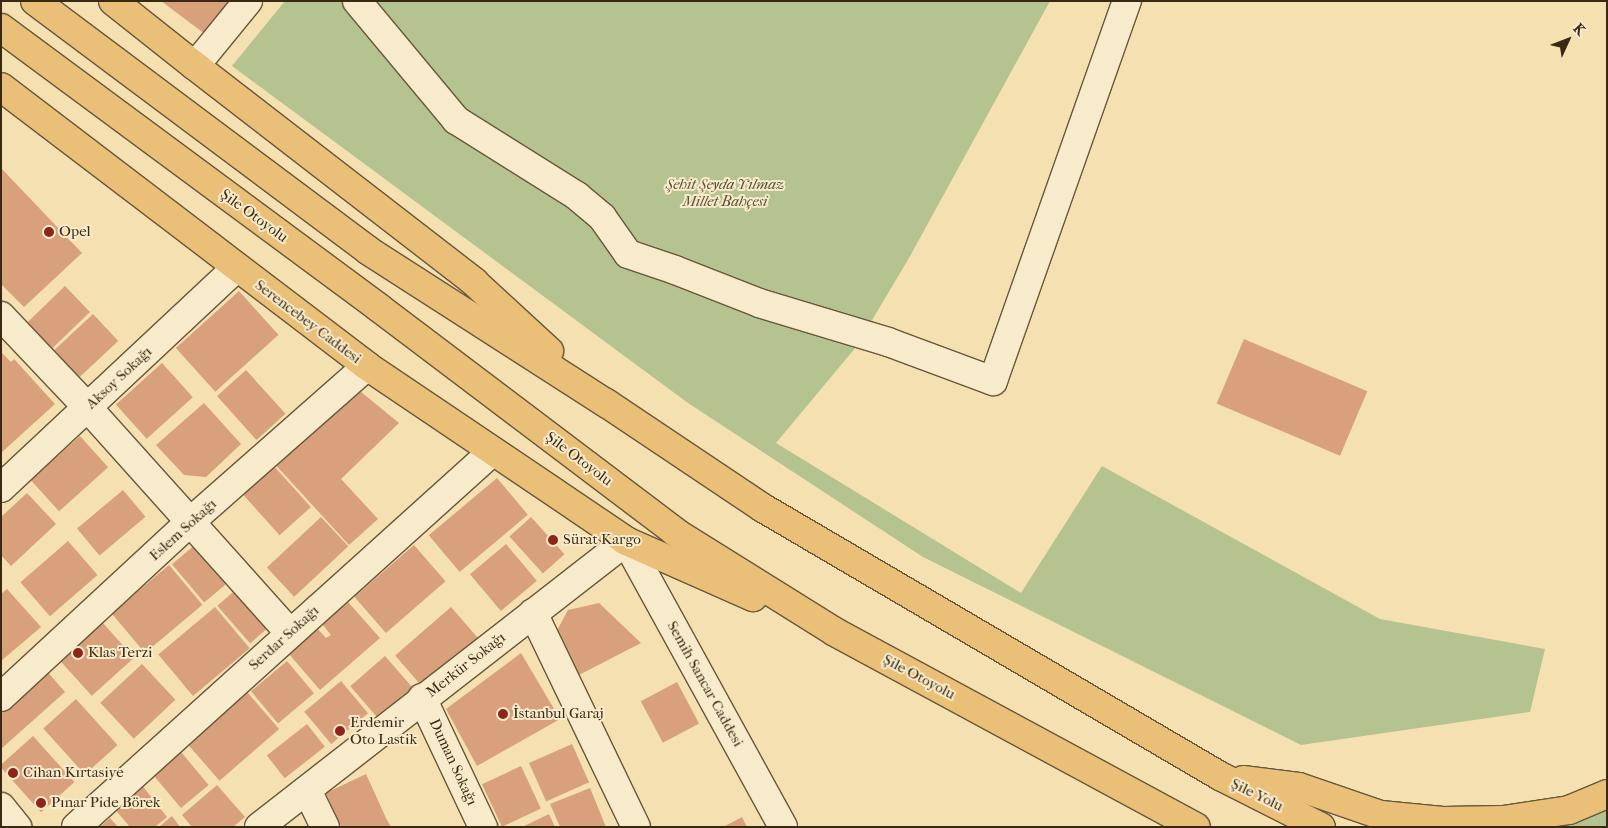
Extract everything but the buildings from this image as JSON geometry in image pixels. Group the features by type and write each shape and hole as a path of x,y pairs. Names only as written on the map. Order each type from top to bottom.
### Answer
{"main road":[{"path":"35,1 369,251 606,403 763,508 1220,776 1299,787 1381,814 1443,821 1503,820 1569,810 1607,794"},
{"path":"117,2 195,66 474,282 606,403"},
{"name":"Şile Otoyolu","path":"1,28 386,313 675,532 835,632 1196,827"},
{"name":"Serencebey Caddesi","path":"1,87 367,366 626,542 835,632"},
{"name":"Şile Yolu","path":"1220,776 1321,827"}],"street":[{"path":"195,66 248,1"},
{"path":"357,1 456,120 577,196 602,216 628,254 675,270 758,303 888,342 993,381 1127,1"},
{"name":"Aksoy Sokağı","path":"1,488 236,267"},
{"path":"1,316 88,408 290,633"},
{"name":"Eslem Sokağı","path":"1,697 190,522 367,366"},
{"name":"Serdar Sokağı","path":"76,827 493,451"},
{"name":"Merkür Sokağı","path":"259,827 422,698 626,542"},
{"name":"Semih Sancar Caddesi","path":"626,542 784,827"},
{"path":"533,613 636,827"},
{"name":"Duman Sokağı","path":"422,698 484,827"},
{"path":"307,790 324,827"}],"green space":[{"name":"Şehit Şeyda Yılmaz Millet Bahçesi","path":"285,1 1050,1 909,258 856,347 776,443 1021,593 1102,466 1380,619 1545,649 1530,712 1301,745 923,557 688,403 232,66"},
{"path":"1607,808 1607,827 1551,827"}],"place":[{"name":"Opel","path":"49,232"},
{"name":"Sürat Kargo","path":"553,540"},
{"name":"Klas Terzi","path":"78,653"},
{"name":"İstanbul Garaj","path":"503,714"},
{"name":"Erdemir Oto Lastik","path":"340,731"},
{"name":"Cihan Kırtasiye","path":"13,773"},
{"name":"Pınar Pide Börek","path":"41,803"}]}
